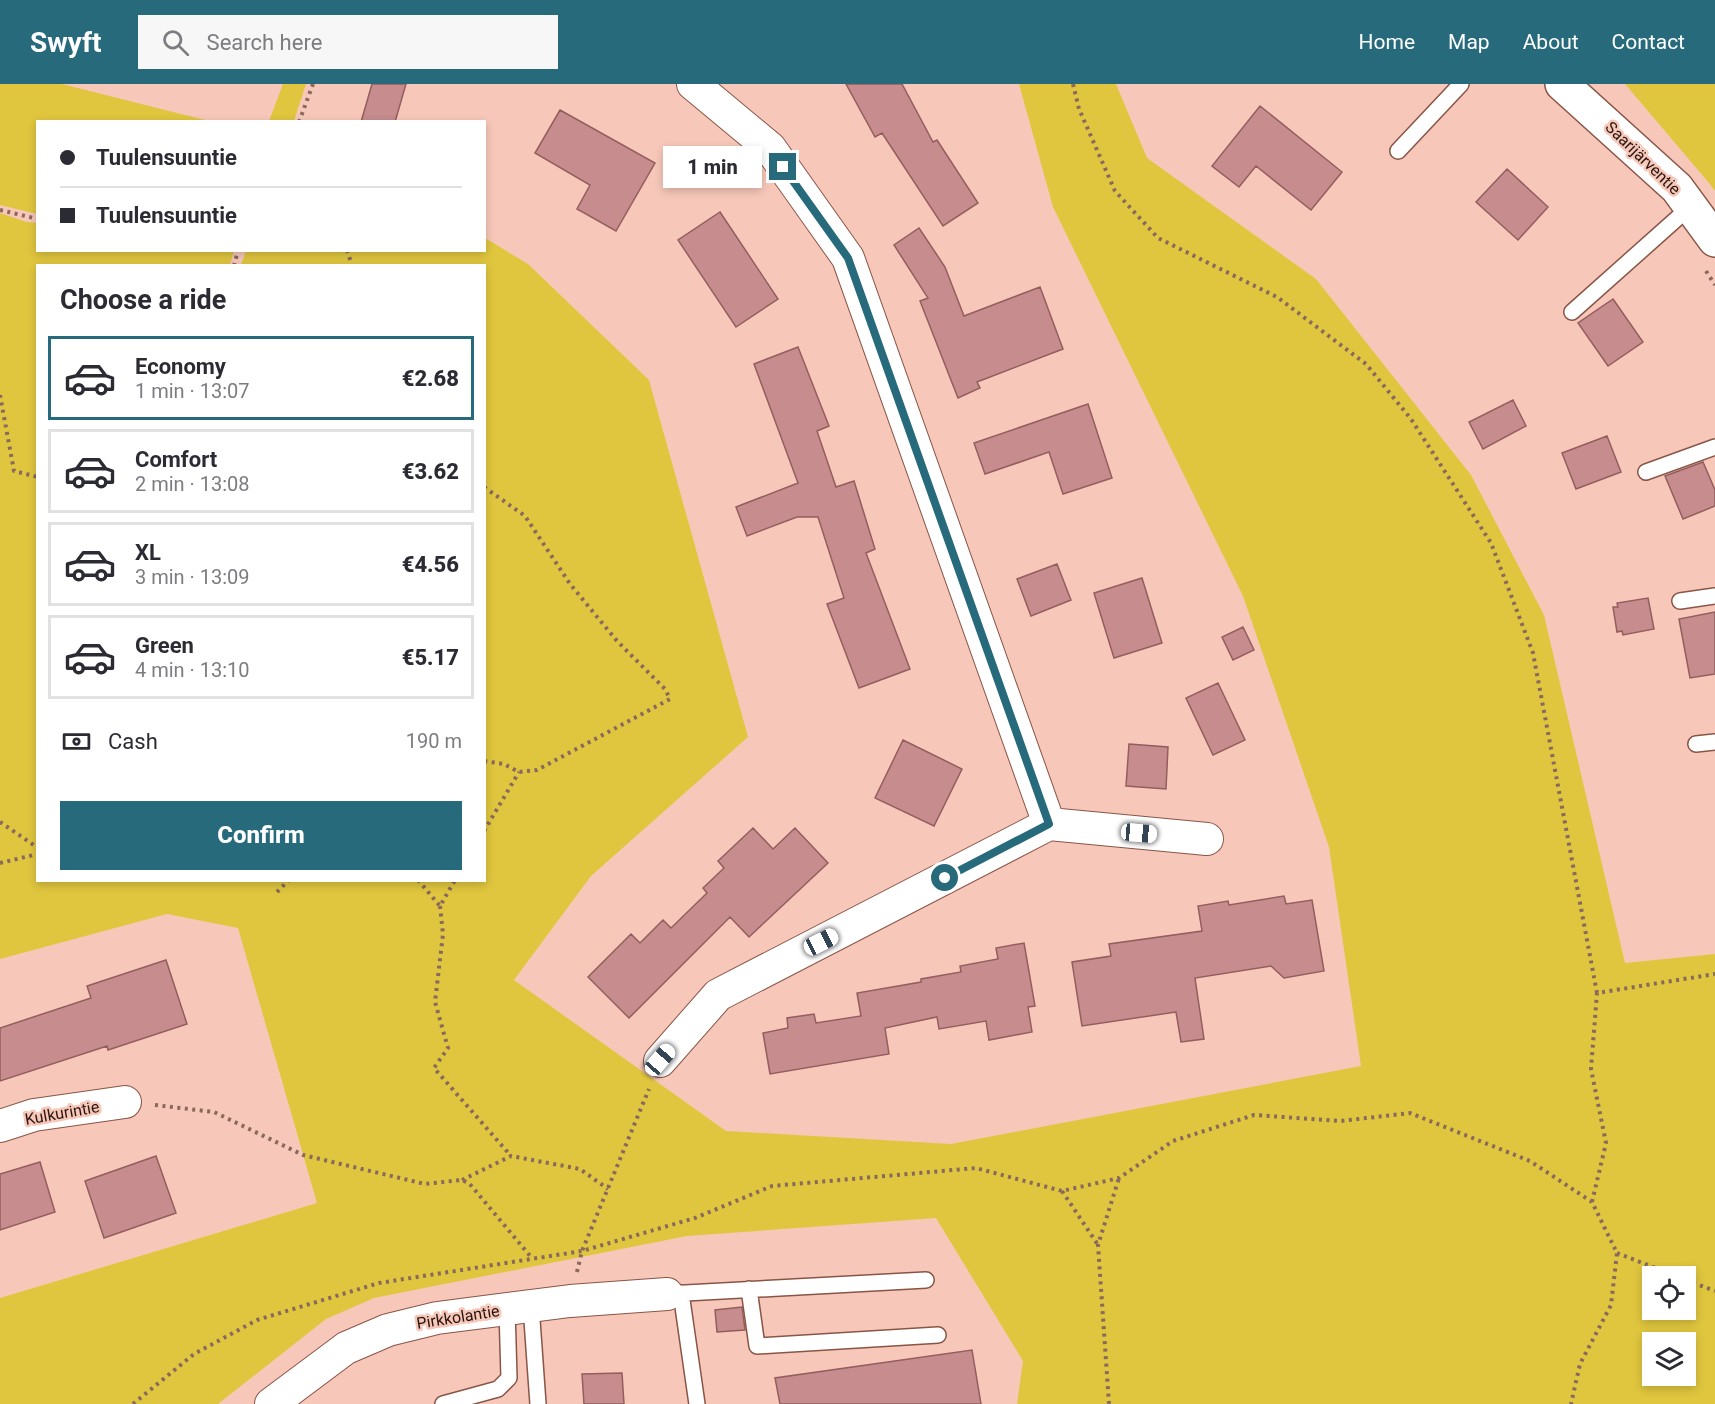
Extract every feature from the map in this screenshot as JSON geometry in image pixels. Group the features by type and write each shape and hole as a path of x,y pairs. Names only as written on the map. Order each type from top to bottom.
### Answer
{"main road":[{"name":"Saarijärventie","path":"1562,84 1677,188 1715,240"}],"street":[{"path":"693,84 770,148 848,258 1049,824"},
{"path":"660,1060 718,995 1049,824 1207,839"},
{"name":"Kulkurintie","path":"0,1126 34,1115 125,1102"},
{"name":"Pirkkolantie","path":"275,1403 346,1348 388,1330 437,1318 519,1307 674,1293"}],"lane":[{"path":"1398,152 1461,84"},
{"path":"1572,312 1691,206"},
{"path":"1646,472 1715,447"},
{"path":"1680,601 1715,596"},
{"path":"1696,744 1715,742"},
{"path":"697,1404 674,1293 926,1280"},
{"path":"749,1289 757,1346 938,1335"},
{"path":"443,1404 498,1389 509,1378 519,1307"},
{"path":"519,1307 538,1404"}],"path":[{"path":"300,120 313,84"},
{"path":"1073,84 1079,109 1115,191 1158,238 1277,297 1366,364 1411,419 1491,543 1533,653 1597,993 1591,1070 1606,1143 1592,1202"},
{"path":"0,210 36,219"},
{"path":"0,395 14,471 36,476"},
{"path":"486,488 525,516 570,584 616,641 665,689 670,699 537,770 519,772 504,764 486,761"},
{"path":"486,828 519,772"},
{"path":"0,822 36,847"},
{"path":"0,864 36,855"},
{"path":"277,892 287,882"},
{"path":"420,882 440,906 443,933 435,1002 448,1048 434,1068 511,1156"},
{"path":"440,906 454,882"},
{"path":"1597,993 1715,974"},
{"path":"582,1251 660,1060"},
{"path":"125,1102 214,1112 303,1155 425,1184 461,1180 511,1156 580,1169 608,1189"},
{"path":"133,1404 194,1354 257,1320 379,1283 532,1257 582,1251 695,1218 772,1186 976,1168 1062,1191 1119,1178 1173,1141 1254,1115 1341,1121 1410,1113 1530,1161 1592,1202 1617,1253 1611,1305 1580,1364 1571,1404"},
{"path":"1109,1404 1098,1245 1119,1178"},
{"path":"461,1180 469,1183 532,1257"},
{"path":"1062,1191 1098,1245"},
{"path":"1617,1253 1651,1266"},
{"path":"1696,1284 1715,1291"}],"shaded area":[{"path":"0,84 62,84 205,120 36,120 36,214 0,205"},
{"path":"283,84 306,84 294,120 269,120"},
{"path":"1019,84 1116,84 1147,158 1316,279 1471,475 1544,615 1625,963 1715,954 1715,1404 1017,1404 1023,1361 936,1218 687,1236 374,1298 326,1319 218,1404 0,1404 0,1298 317,1203 238,928 167,914 0,959 0,213 36,223 36,252 234,252 230,264 36,264 36,882 486,882 486,264 241,264 246,252 486,252 486,239 528,264 649,380 748,737 591,876 514,980 726,1131 951,1144 1361,1066 1329,847 1243,596 1053,207"},
{"path":"1625,84 1715,84 1715,191 1709,183"}],"building":[{"path":"372,84 406,84 396,120 362,120"},
{"path":"846,84 902,84 933,142 937,140 978,203 943,226 882,133 875,137"},
{"path":"1260,106 1342,172 1311,210 1256,166 1239,187 1212,166"},
{"path":"560,110 655,163 616,231 577,209 590,185 535,153"},
{"path":"1507,169 1548,207 1518,240 1476,202"},
{"path":"720,212 778,299 736,327 678,240"},
{"path":"919,228 945,267 964,316 1040,287 1063,349 977,382 980,388 958,398 920,301 928,298 894,245"},
{"path":"1613,299 1643,342 1608,366 1578,323"},
{"path":"798,347 829,426 817,431 836,487 854,481 875,549 866,553 910,669 859,688 827,604 844,598 818,517 797,517 747,536 736,507 798,483 754,364"},
{"path":"1513,400 1526,426 1483,449 1469,422"},
{"path":"1088,404 1112,478 1063,494 1049,452 985,474 974,443"},
{"path":"1607,436 1621,472 1576,489 1562,453"},
{"path":"1703,462 1715,490 1715,506 1683,519 1665,476"},
{"path":"1057,564 1071,600 1031,616 1017,579"},
{"path":"1142,578 1162,643 1114,658 1094,593"},
{"path":"1648,598 1654,629 1623,635 1622,631 1617,632 1613,607 1618,607 1617,603"},
{"path":"1715,612 1715,674 1690,678 1679,619"},
{"path":"1243,627 1254,650 1233,660 1222,637"},
{"path":"1218,683 1245,740 1213,755 1186,698"},
{"path":"903,740 962,769 934,826 875,798"},
{"path":"1129,744 1168,747 1166,789 1126,786"},
{"path":"753,828 773,849 795,828 828,863 749,937 730,917 629,1018 588,977 631,934 640,943 663,920 671,928 707,893 703,888 724,868 718,861"},
{"path":"1284,896 1286,904 1312,900 1324,971 1284,978 1271,966 1195,978 1204,1039 1181,1042 1176,1012 1082,1026 1072,962 1111,956 1109,944 1202,931 1198,906 1228,901 1229,905"},
{"path":"1024,943 1035,1006 1028,1007 1032,1032 989,1040 986,1021 939,1029 937,1017 885,1028 889,1054 770,1074 763,1033 788,1028 787,1018 814,1014 816,1023 861,1016 857,993 921,982 921,979 961,972 960,966 998,959 996,948"},
{"path":"166,960 187,1024 108,1050 107,1046 0,1081 0,1028 91,998 87,986"},
{"path":"156,1156 176,1213 104,1238 85,1181"},
{"path":"40,1162 55,1212 0,1230 0,1174"},
{"path":"742,1307 745,1330 717,1332 715,1310"},
{"path":"972,1350 981,1404 780,1404 775,1378"},
{"path":"622,1373 624,1404 584,1404 582,1374"}],"route":[{"path":"783,167 848,258 1049,824 945,878"}]}
